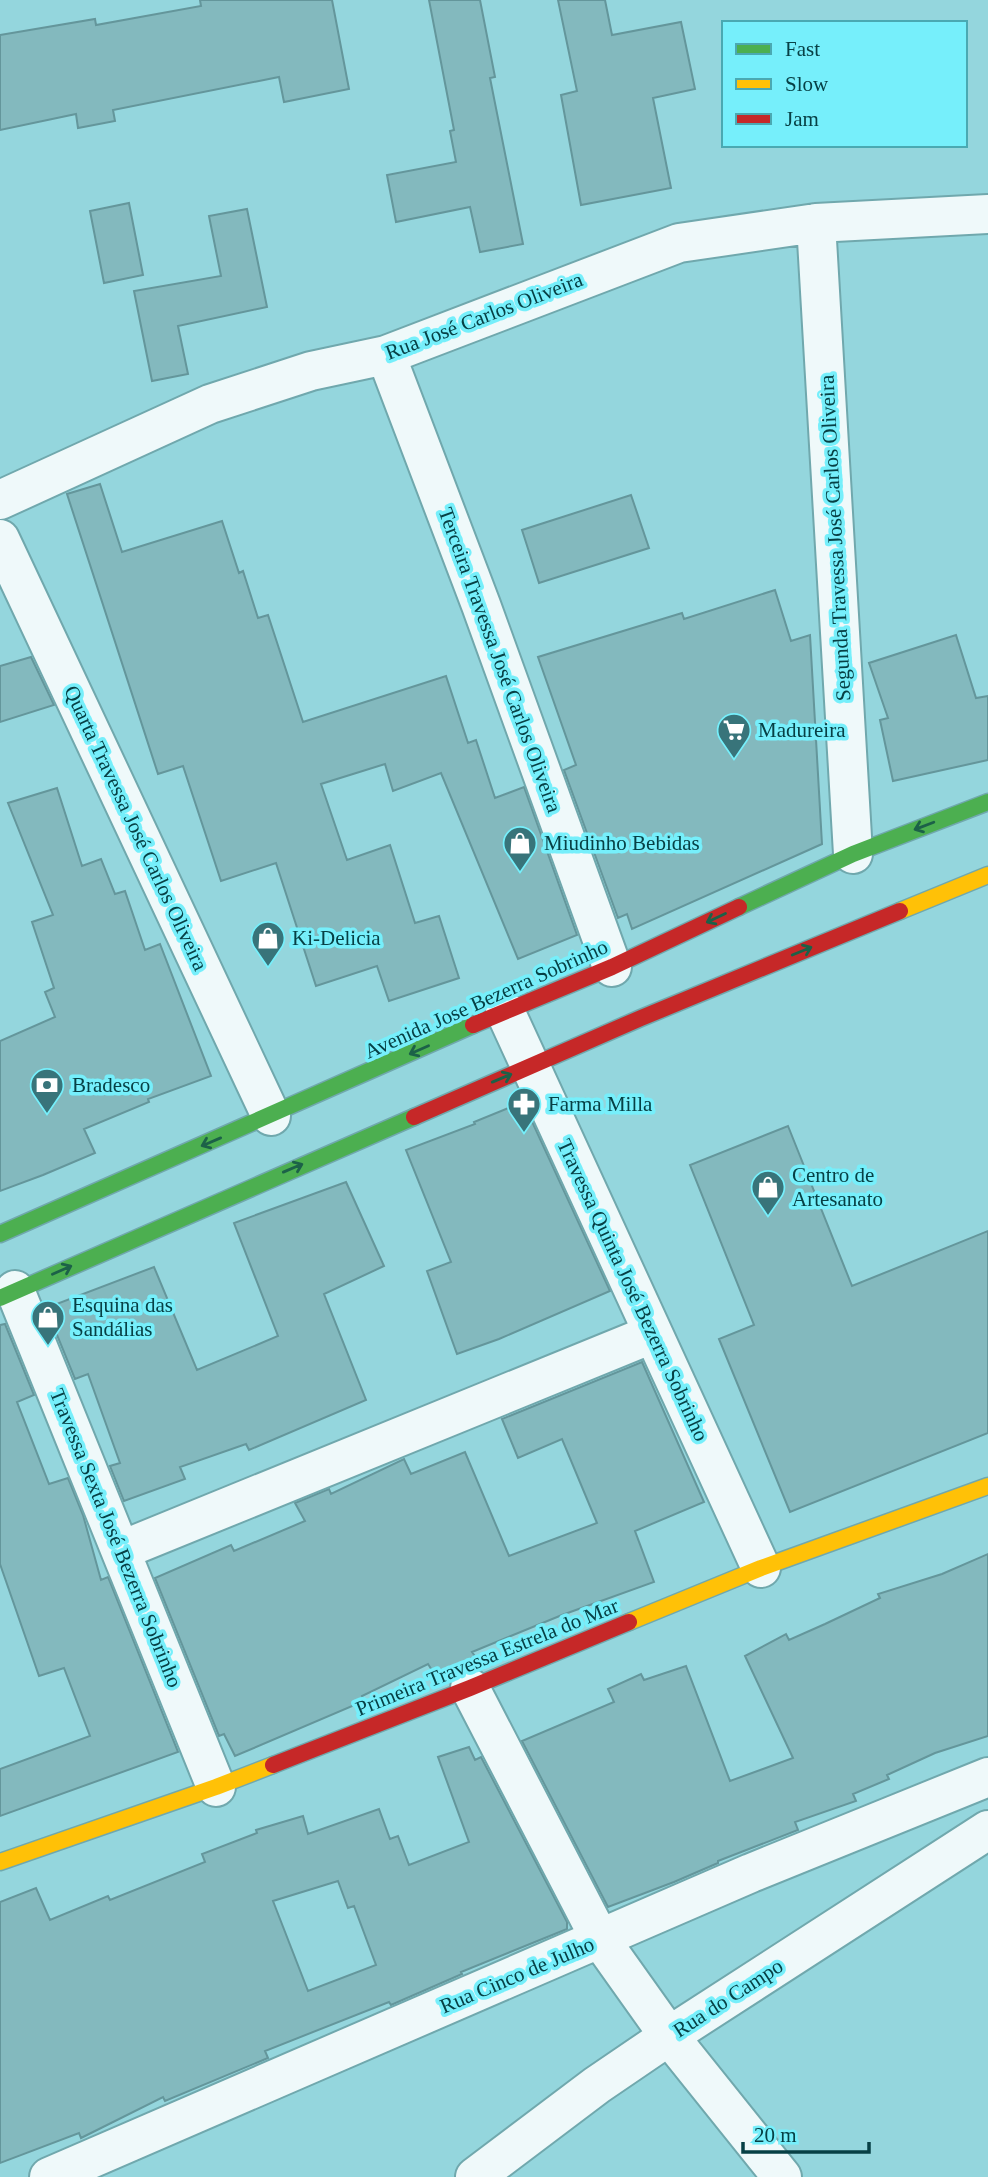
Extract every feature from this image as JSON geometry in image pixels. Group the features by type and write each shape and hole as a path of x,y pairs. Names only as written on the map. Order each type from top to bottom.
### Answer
{"main road":[{"name":"Avenida Jose Bezerra Sobrinho","path":"0,1234 612,967 853,853 988,802"},
{"path":"8,1294 641,1018 988,875"},
{"name":"Primeira Travessa Estrela do Mar","path":"0,1863 216,1787 470,1688 761,1568 988,1486"}],"street":[{"name":"Rua José Carlos Oliveira","path":"0,500 210,404 311,371 386,355 680,243 816,223 988,214"},
{"name":"Segunda Travessa José Carlos Oliveira","path":"816,223 853,853"},
{"name":"Terceira Travessa José Carlos Oliveira","path":"386,355 481,605 612,967"},
{"name":"Quarta Travessa José Carlos Oliveira","path":"0,539 271,1116"},
{"name":"Travessa Quinta José Bezerra Sobrinho","path":"505,1012 761,1568"},
{"name":"Travessa Sexta José Bezerra Sobrinho","path":"8,1294 122,1550 216,1787"},
{"path":"122,1550 652,1334"},
{"path":"470,1688 600,1939 670,2036 782,2177"},
{"name":"Rua Cinco de Julho","path":"49,2177 751,1873 988,1777"},
{"name":"Rua do Campo","path":"475,2177 597,2085 988,1830"}],"building":[{"path":"200,0 332,0 349,89 284,102 279,77 113,110 115,121 78,128 76,114 0,130 0,35 95,19 96,25 201,6"},
{"path":"429,0 480,0 495,77 490,78 523,244 480,252 470,207 396,222 387,175 456,162 450,131 454,130"},
{"path":"558,0 605,0 612,35 681,22 695,89 653,98 671,188 581,205 561,95 577,91"},
{"path":"129,203 143,275 104,283 90,211"},
{"path":"247,209 267,307 178,326 188,374 152,381 134,291 221,276 209,216"},
{"path":"100,484 122,552 222,521 239,573 243,571 258,618 268,615 303,722 446,676 468,743 476,740 495,798 524,787 577,935 518,959 441,773 393,791 385,764 321,784 347,860 390,845 415,923 439,916 459,978 389,1001 377,966 316,986 276,863 221,881 183,766 158,774 67,494"},
{"path":"631,495 649,548 539,583 522,530"},
{"name":"Madureira","path":"775,590 791,641 810,635 822,844 632,929 627,914 618,918 564,770 576,765 538,657 682,613 684,619"},
{"path":"956,635 976,698 988,696 988,760 893,781 880,720 888,718 869,663"},
{"path":"31,657 54,705 0,722 0,666"},
{"path":"57,788 82,866 101,859 115,894 125,891 145,950 160,944 211,1076 148,1099 149,1102 84,1129 95,1153 0,1191 0,1041 55,1017 45,992 54,988 32,922 53,915 8,803"},
{"path":"523,1102 610,1291 499,1339 457,1354 427,1271 451,1262 406,1150 475,1124 474,1122"},
{"path":"788,1126 852,1286 988,1231 988,1433 790,1512 719,1339 754,1325 690,1165"},
{"path":"346,1182 384,1266 324,1294 366,1400 249,1450 246,1444 180,1467 185,1479 124,1501 110,1466 120,1463 88,1374 75,1379 46,1308 154,1267 197,1370 278,1336 234,1223"},
{"path":"5,1324 34,1395 17,1402 49,1484 68,1478 83,1515 101,1580 108,1577 178,1752 0,1816 0,1769 90,1736 64,1668 39,1676 0,1564 0,1325"},
{"path":"642,1362 704,1502 635,1531 654,1582 562,1615 472,1652 477,1659 437,1678 428,1664 362,1696 364,1701 235,1756 224,1734 219,1736 155,1578 231,1545 234,1551 305,1521 295,1503 329,1489 331,1494 404,1459 411,1474 465,1452 509,1556 597,1523 562,1439 518,1458 502,1419"},
{"path":"988,1554 988,1736 935,1753 887,1775 889,1779 853,1794 856,1801 795,1822 798,1830 608,1907 522,1741 614,1702 608,1689 641,1674 644,1680 686,1666 730,1781 793,1758 745,1656 786,1634 789,1640 825,1624 880,1598 878,1594 942,1574"},
{"path":"469,1747 475,1760 481,1757 567,1922 567,1929 461,1972 462,1974 391,2005 389,2002 265,2051 268,2058 165,2101 163,2097 81,2138 79,2133 0,2163 0,1902 36,1888 50,1920 108,1896 110,1900 205,1862 202,1854 257,1833 256,1830 303,1816 308,1834 379,1809 390,1839 398,1836 409,1865 469,1842 438,1757","holes":["338,1881 348,1908 354,1906 376,1965 308,1991 273,1901"]}],"traffic: fast":[{"path":"739,907 853,854 988,802"},
{"path":"0,1234 473,1025"},
{"path":"0,1298 414,1117"}],"traffic: slow":[{"path":"900,911 988,875"},
{"path":"629,1622 761,1568 988,1486"},
{"path":"0,1862 273,1765"}],"traffic: jam":[{"path":"473,1025 612,967 739,907"},
{"path":"414,1117 641,1018 900,911"},
{"path":"273,1765 629,1622"}],"place":[{"name":"Madureira","path":"734,760"},
{"name":"Miudinho Bebidas","path":"520,873"},
{"name":"Ki-Delicia","path":"268,968"},
{"name":"Bradesco","path":"47,1115"},
{"name":"Farma Milla","path":"524,1134"},
{"name":"Centro de Artesanato","path":"768,1217"},
{"name":"Esquina das Sandálias","path":"48,1347"}]}
